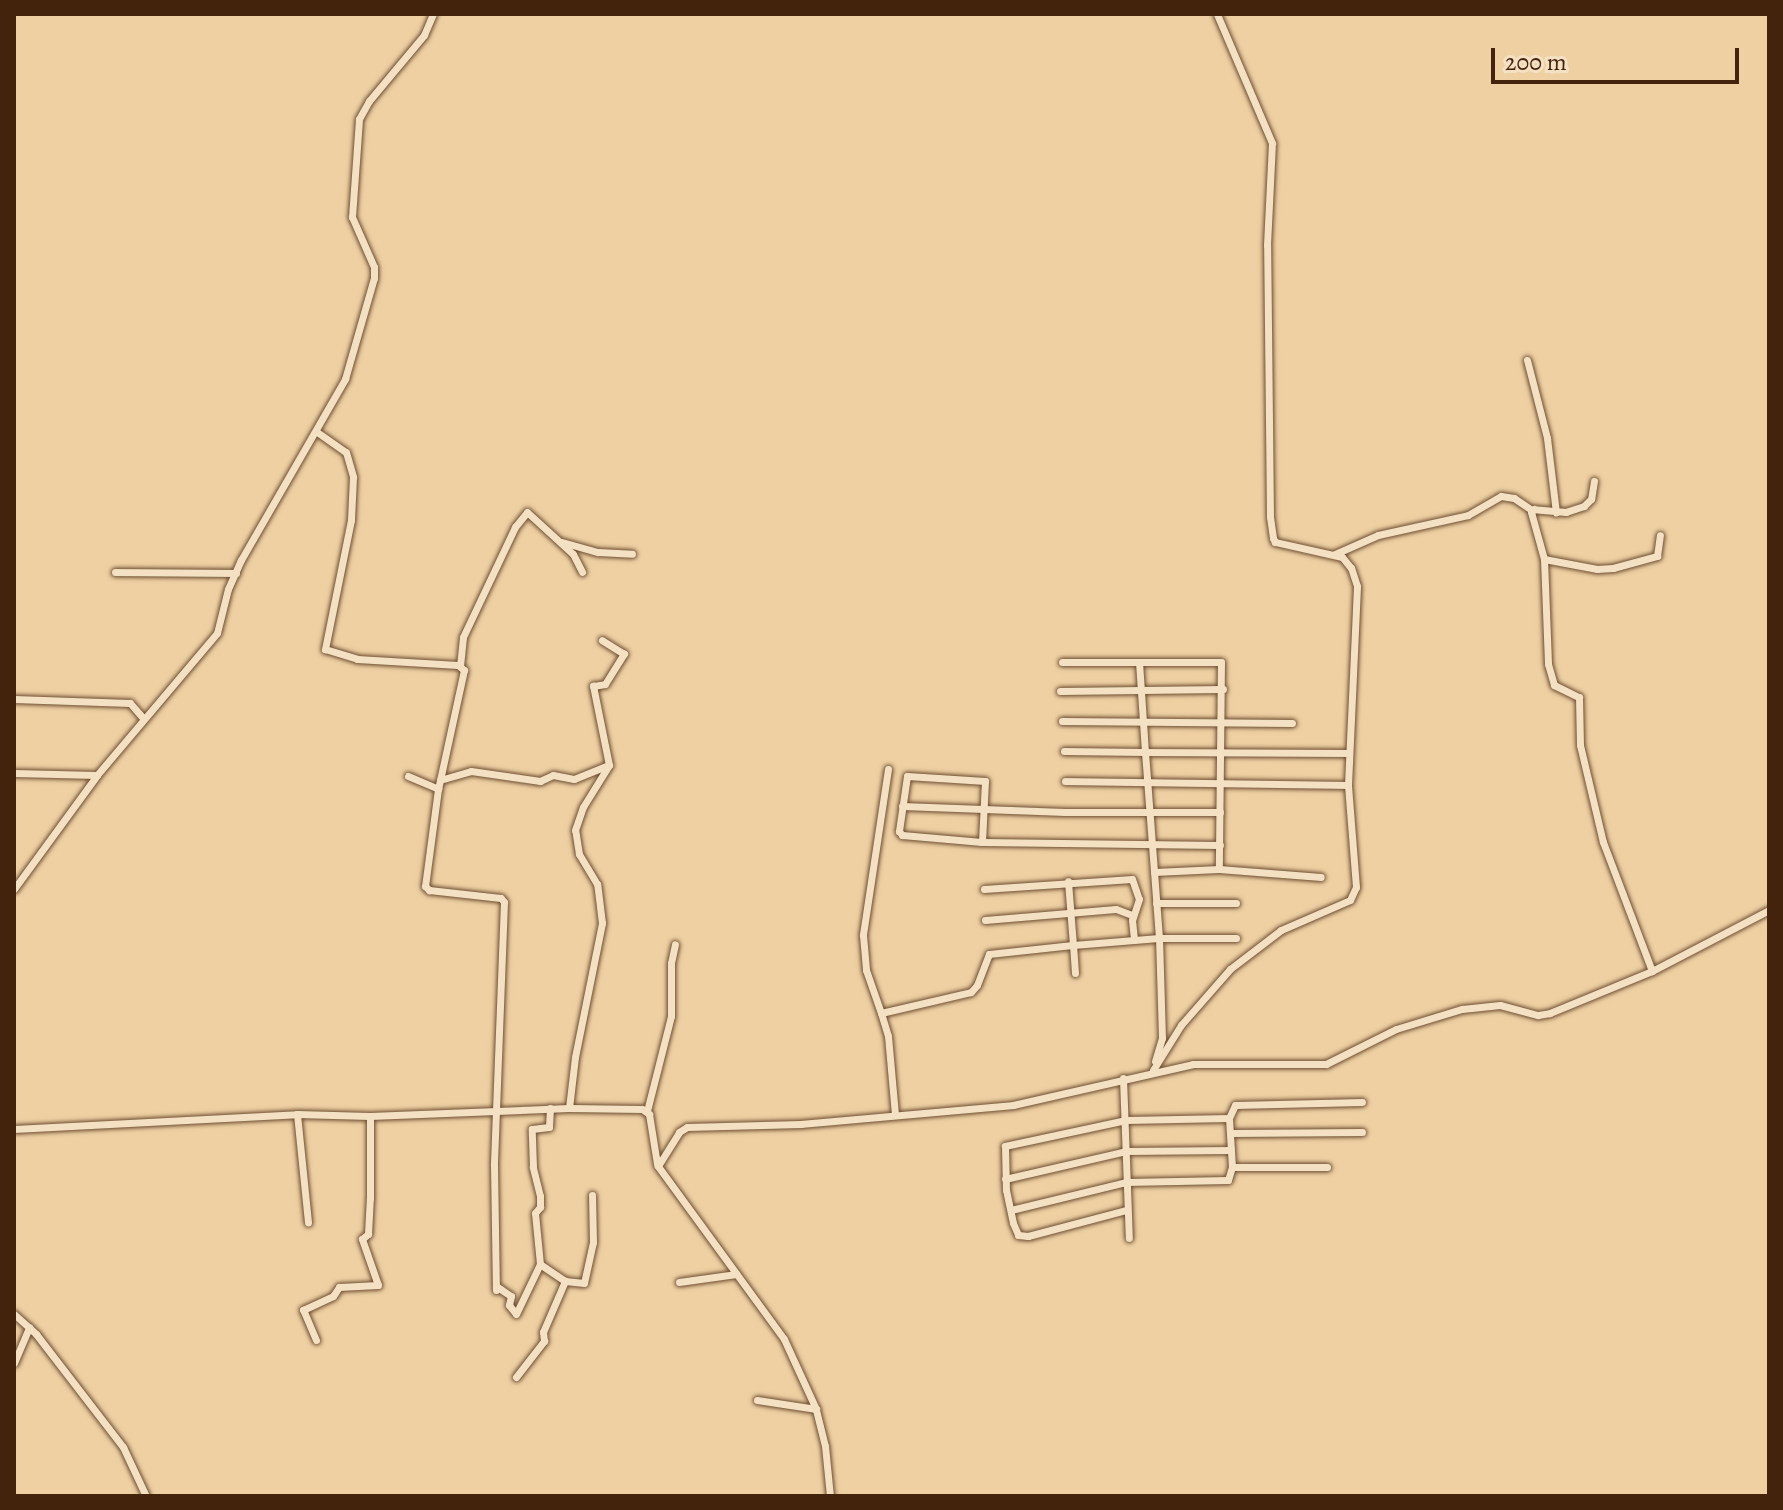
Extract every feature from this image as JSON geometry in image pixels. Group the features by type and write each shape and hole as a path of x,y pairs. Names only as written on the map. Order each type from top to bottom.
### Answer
{"street":[{"path":"14,889 97,775 217,633 236,573 345,379 374,278 374,267 352,217 359,119 369,101 424,35 433,14"},
{"path":"1153,1070 1181,1025 1230,969 1281,930 1350,900 1354,894 1348,753 1357,586 1346,559 1275,542 1271,528 1267,245 1272,143 1217,14"},
{"path":"1527,360 1547,438 1556,512"},
{"path":"317,432 346,452 353,477 351,520 325,649 330,653 385,663 460,666"},
{"path":"1335,554 1378,535 1468,515 1501,496 1514,498 1532,510 1556,512 1588,503 1594,481"},
{"path":"1532,510 1544,559 1550,678 1556,686 1579,697 1580,745 1603,842 1652,971"},
{"path":"550,1108 549,1127 532,1129 533,1167 540,1196 540,1207 535,1213 540,1264 516,1314 509,1305 511,1296 496,1288 496,1110 504,902 501,898 427,889 438,789 464,674 460,666 463,637 518,521 527,512 533,515 575,557 582,572"},
{"path":"1544,559 1613,568 1657,556 1660,535"},
{"path":"562,542 598,552 632,554"},
{"path":"115,572 236,573"},
{"path":"569,1108 602,923 597,884 579,854 575,830 583,807 609,765 593,686 605,684 624,654 602,640"},
{"path":"1062,662 1221,662 1223,720 1219,869"},
{"path":"1139,662 1159,938 1162,1038 1153,1070"},
{"path":"1060,691 1223,689"},
{"path":"14,699 130,703 143,718"},
{"path":"1062,721 1292,723"},
{"path":"1064,751 1348,753"},
{"path":"440,780 471,771 540,781 553,775 574,779 609,765"},
{"path":"888,769 863,935 866,970 881,1013 891,1064 895,1114"},
{"path":"14,773 97,775"},
{"path":"982,842 985,781 911,774 905,779 900,835 982,842 1220,845"},
{"path":"408,776 438,789"},
{"path":"1065,781 1348,785"},
{"path":"902,806 1148,814 1220,812"},
{"path":"1154,872 1219,869 1321,877"},
{"path":"984,889 1132,879 1139,899 1132,915 1134,940"},
{"path":"1068,881 1075,973"},
{"path":"1156,903 1236,903"},
{"path":"985,920 1116,909 1132,915"},
{"path":"658,1166 675,1136 687,1127 738,1128 1013,1105 1153,1070 1193,1064 1326,1064 1396,1029 1439,1015 1489,1005 1543,1014 1652,971 1769,910"},
{"path":"881,1013 971,992 977,985 989,954 1159,938 1236,938"},
{"path":"675,944 671,963 671,1016 647,1111 658,1166 784,1339 816,1409 825,1446 830,1496"},
{"path":"1123,1078 1129,1238"},
{"path":"1011,1210 1126,1182 1228,1180 1232,1167 1229,1118 1235,1105 1362,1102"},
{"path":"14,1129 297,1114 370,1116 550,1108 647,1111"},
{"path":"297,1114 308,1222"},
{"path":"316,1340 303,1310 333,1296 339,1287 378,1285 362,1239 368,1234 370,1116"},
{"path":"1126,1210 1021,1236 1011,1210 1003,1150 1008,1145 1126,1120 1229,1118"},
{"path":"1230,1133 1362,1132"},
{"path":"1005,1179 1126,1151 1231,1150"},
{"path":"1232,1167 1327,1167"},
{"path":"540,1264 565,1281 584,1283 593,1242 592,1195"},
{"path":"679,1282 736,1274"},
{"path":"516,1377 544,1341 543,1332 565,1281"},
{"path":"14,1314 29,1327 123,1447 146,1496"},
{"path":"14,1363 29,1327"},
{"path":"757,1400 816,1409"}]}
